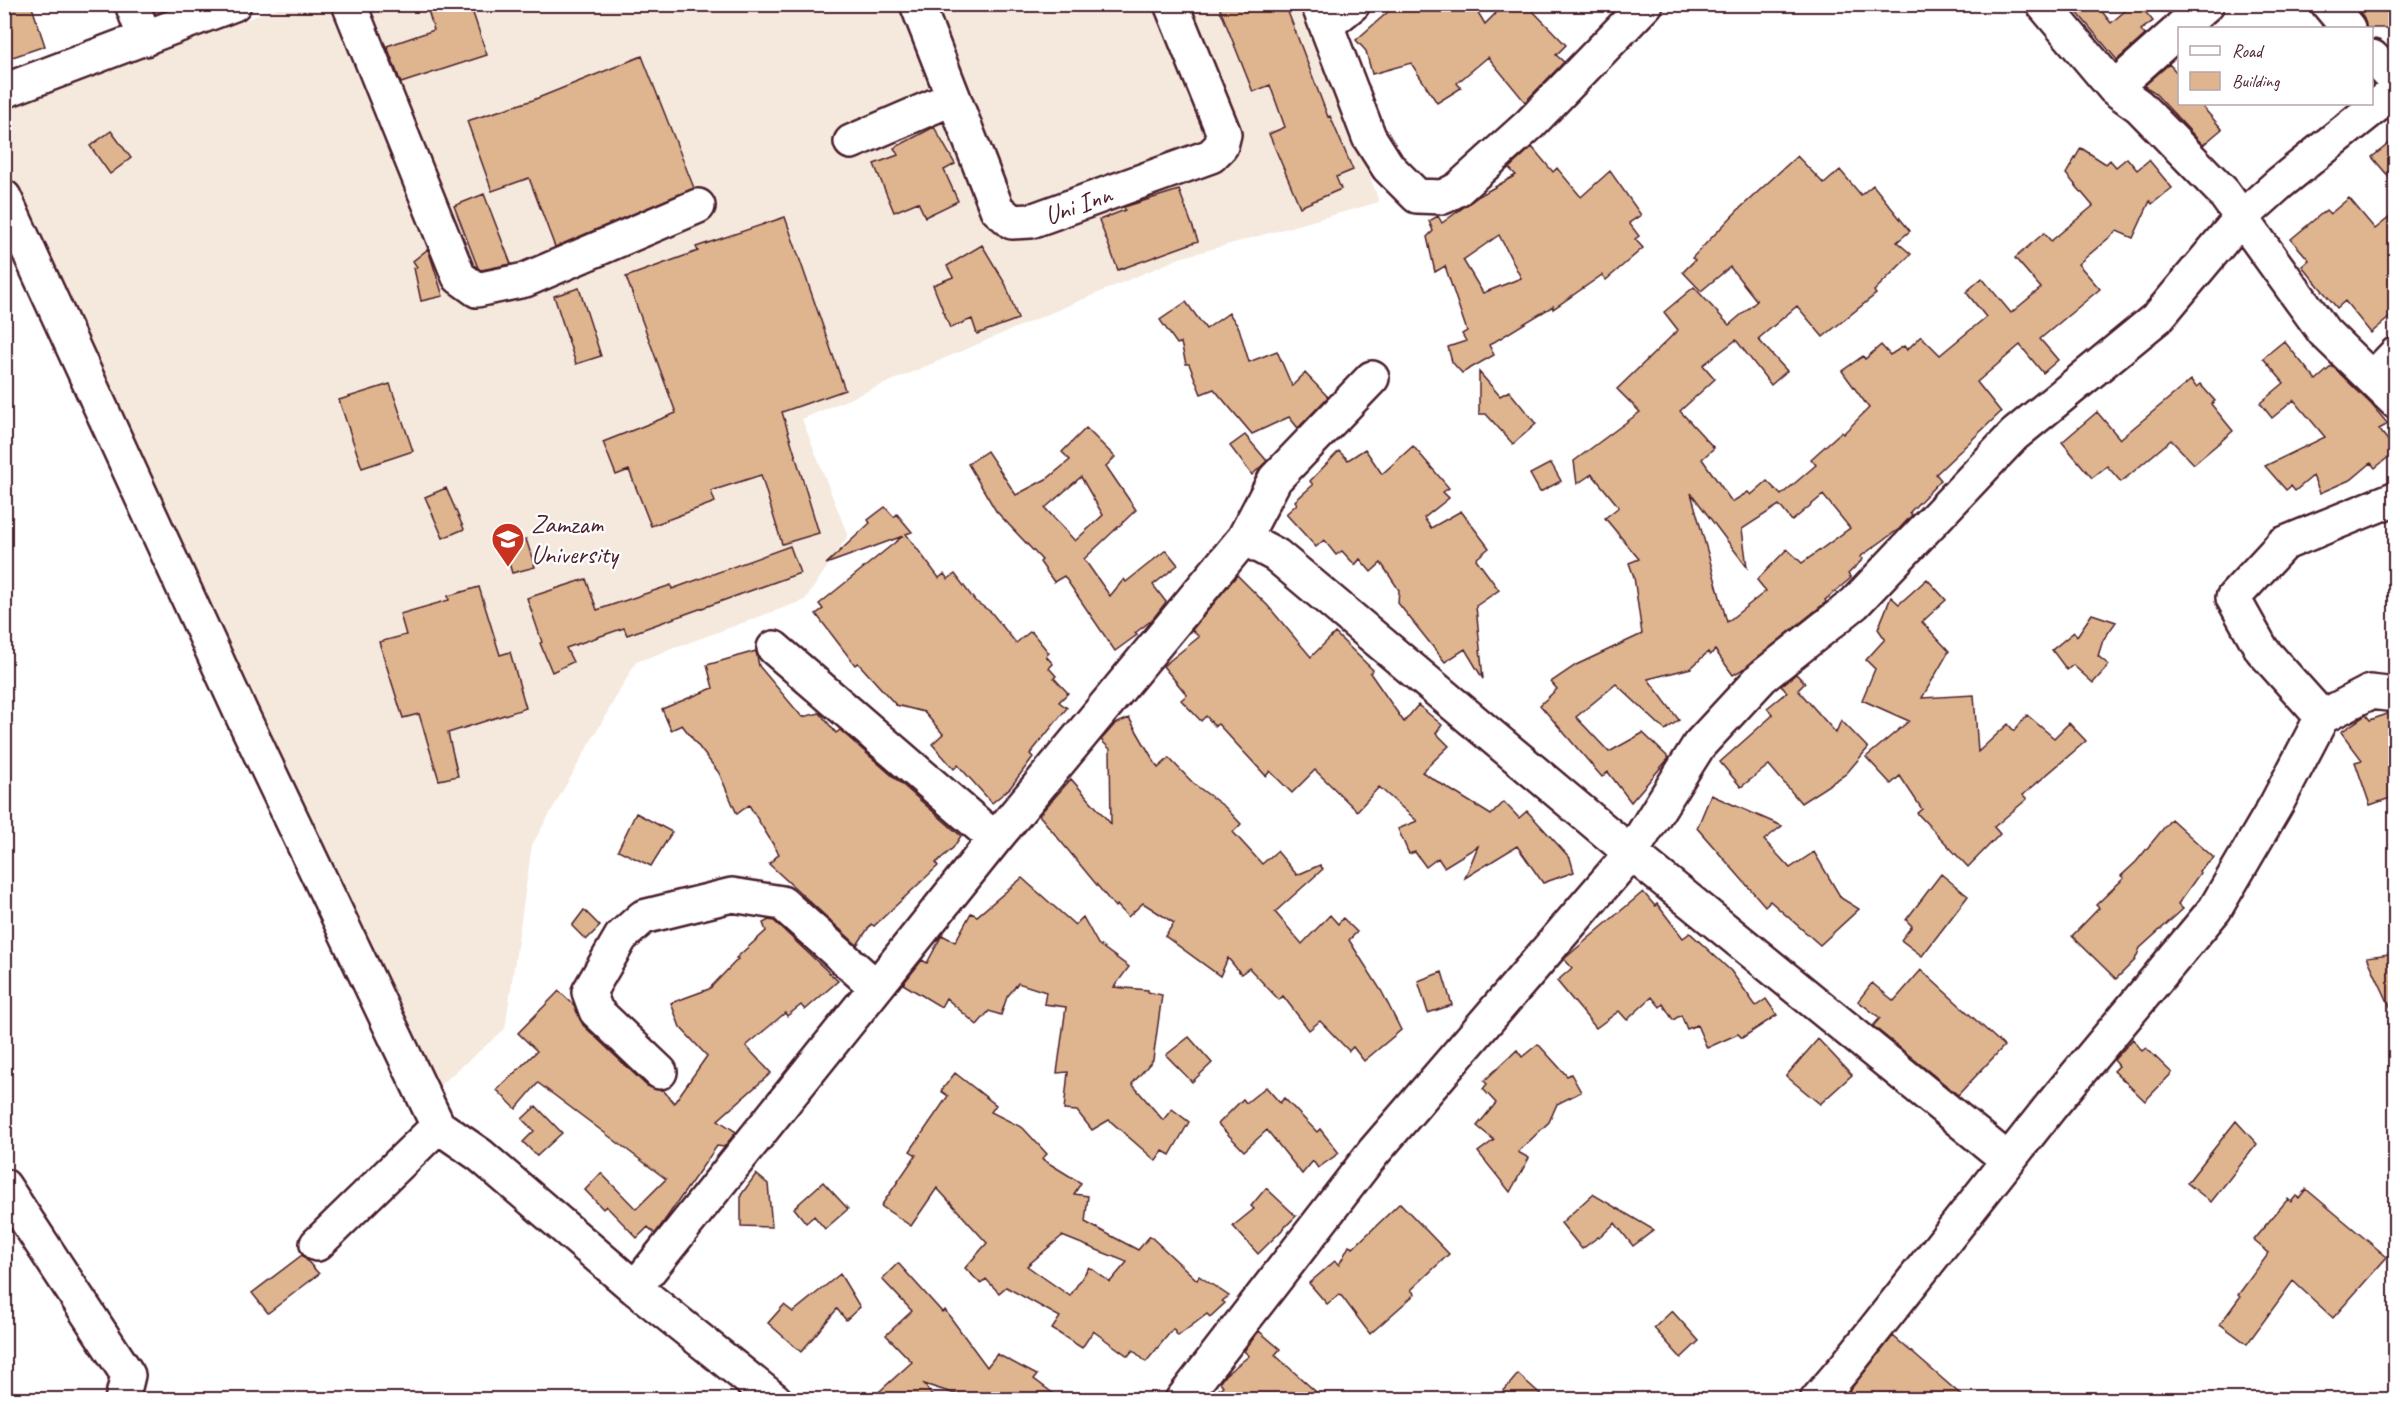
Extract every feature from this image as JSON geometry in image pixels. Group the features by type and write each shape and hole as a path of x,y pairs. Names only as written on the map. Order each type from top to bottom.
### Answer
{"street":[{"path":"132,4 145,39"},
{"path":"4,91 234,4"},
{"path":"349,4 459,277 477,290 525,280 698,206"},
{"name":"Uni Inn","path":"917,4 997,209 1012,222 1031,221 1211,156 1221,146 1224,134 1172,4"},
{"path":"1353,4 1323,15 1369,137 1388,167 1417,196 1443,197 1458,189 1530,124 1646,4"},
{"path":"2043,4 2114,87 2139,106 2223,192 2240,219 2324,332 2396,402"},
{"path":"2182,27 2206,4"},
{"path":"2328,4 2347,27"},
{"path":"2114,87 2178,31"},
{"path":"2373,58 2396,82"},
{"path":"1182,1400 1374,1153 1630,853 1699,745 1762,677 1855,603 2014,435 2158,317 2240,219 2280,183 2396,90"},
{"path":"851,142 953,98"},
{"path":"4,197 241,713 438,1126 480,1155 635,1288 775,1400"},
{"path":"2373,378 2396,354"},
{"path":"635,1288 995,839 1244,538 1275,479 1372,378"},
{"path":"2322,717 2262,650 2233,598 2283,544 2396,498"},
{"path":"1244,538 1276,555 1630,853 2008,1160"},
{"path":"774,648 995,839"},
{"path":"1817,1400 2008,1160 2215,909 2277,803 2322,717 2370,692 2396,694"},
{"path":"660,1072 596,1011 589,992 621,937 643,917 732,895 782,903 876,987"},
{"path":"317,1244 438,1126"},
{"path":"4,1186 128,1375 122,1400"}],"shaded area":[{"name":"Zamzam University","path":"1318,4 1316,22 1379,202 1180,258 802,419 848,536 805,600 636,662 532,845 505,1029 439,1086 5,188 5,110 285,5"}],"building":[{"path":"4,4 31,4 45,46 4,60"},
{"path":"426,4 470,4 487,55 401,83 387,46 434,30"},
{"path":"1218,4 1285,4 1328,117 1330,116 1353,170 1336,177 1341,189 1300,207 1269,134 1285,127 1270,85 1253,92"},
{"path":"1397,4 1473,4 1485,24 1505,4 1526,4 1566,45 1556,55 1564,62 1525,102 1488,57 1457,83 1461,88 1437,103 1411,63 1372,74 1366,51 1356,40"},
{"path":"2070,4 2096,4 2111,23 2133,4 2139,4 2153,21 2141,30 2145,35 2117,60"},
{"path":"2353,4 2396,4 2396,28 2366,27 2363,16"},
{"path":"642,56 694,188 555,247 529,178 492,191 467,121 533,100"},
{"path":"2169,64 2178,74 2178,105 2201,105 2222,129 2203,145 2153,91 2144,86"},
{"path":"934,127 955,164 944,170 958,201 925,217 918,202 894,212 874,164 898,155 894,148"},
{"path":"111,131 131,158 110,174 90,146"},
{"path":"2396,138 2396,185 2372,157"},
{"path":"1532,147 1553,172 1557,168 1581,197 1610,171 1641,215 1629,223 1639,236 1635,239 1643,248 1606,280 1602,275 1553,309 1553,306 1489,345 1494,355 1462,373 1452,362 1448,347 1466,341 1462,334 1467,331 1445,266 1435,272 1427,237 1433,231 1429,221 1438,216 1442,223 1479,196 1516,175 1509,168","holes":["1499,235 1521,278 1483,293 1463,260"]},
{"path":"2081,148 2106,164 2110,160 2116,167 2127,158 2137,170 2149,160 2172,188 2152,204 2150,201 2133,238 2117,231 2078,264 2100,289 2040,339 2058,360 2043,373 2020,345 1977,382 2001,412 1936,474 1941,480 1910,512 1912,515 1899,529 1860,557 1863,559 1848,574 1851,578 1825,600 1826,602 1745,668 1733,675 1715,650 1710,655 1708,652 1691,668 1648,679 1679,720 1665,730 1616,684 1576,717 1609,752 1643,733 1669,758 1631,802 1608,772 1602,777 1540,705 1557,689 1551,682 1576,665 1642,634 1634,577 1629,563 1639,559 1605,518 1619,507 1592,474 1577,484 1574,461 1640,412 1617,389 1678,330 1664,312 1694,287 1729,325 1757,301 1730,267 1701,291 1683,272 1695,260 1692,258 1738,210 1797,156 1824,184 1840,170 1861,195 1873,185 1910,231 1897,242 1911,254 1874,291 1876,294 1823,337 1797,306 1758,339 1787,371 1771,385 1736,340 1703,365 1715,379 1680,411 1714,448 1702,459 1732,502 1748,492 1751,495 1767,481 1781,495 1816,465 1811,459 1841,432 1843,434 1869,408 1842,371 1863,356 1865,359 1881,345 1890,355 1904,346 1907,350 1921,336 1940,355 1986,317 1966,292 1982,278 2011,313 2041,288 2015,258 2044,233 2051,241 2093,206 2066,174","holes":["1691,493 1747,567 1742,529 1779,505 1792,521 1823,495 1850,528 1802,563 1787,549 1757,580 1766,591 1727,622"]},
{"path":"1179,190 1198,241 1118,270 1099,220 1125,210 1124,207"},
{"path":"484,194 511,264 481,270 478,268 454,206"},
{"path":"2349,198 2375,229 2396,212 2396,312 2371,333 2345,301 2337,308 2302,266 2309,260 2291,239 2326,210 2330,214"},
{"path":"785,217 845,390 782,412 819,533 782,544 761,475 711,491 715,502 651,526 629,470 616,475 603,442 676,413 626,277 698,251 696,247"},
{"path":"982,245 1006,285 1018,319 977,334 972,319 950,328 933,285 953,277 947,266"},
{"path":"428,249 443,296 421,301 414,268 417,267 413,261"},
{"path":"579,288 601,356 576,364 554,296"},
{"path":"1186,302 1206,329 1229,313 1239,328 1249,362 1277,351 1292,386 1305,373 1328,397 1298,428 1289,417 1252,434 1214,389 1201,394 1189,364 1186,364 1181,343 1177,344 1160,320"},
{"path":"2284,341 2316,380 2332,366 2371,404 2388,424 2379,429 2396,451 2375,468 2371,463 2352,479 2320,493 2313,476 2295,491 2291,486 2286,490 2265,466 2325,437 2294,400 2272,418 2260,403 2284,383 2263,358"},
{"path":"1479,372 1500,396 1509,391 1536,424 1513,444 1486,414 1479,414"},
{"path":"2191,380 2196,387 2200,384 2215,401 2211,404 2233,431 2194,464 2171,440 2121,482 2107,466 2092,478 2062,442 2097,412 2120,439"},
{"path":"390,384 413,451 362,468 339,400"},
{"path":"1086,428 1115,457 1106,466 1136,510 1084,559 1110,596 1124,579 1126,582 1166,550 1178,565 1153,585 1166,602 1152,620 1135,633 1137,635 1115,651 1064,576 1054,582 1040,562 1042,560 996,511 968,464 987,451 1016,495 1048,478 1070,460 1062,452","holes":["1081,477 1103,515 1075,541 1045,508"]},
{"path":"1245,435 1267,461 1252,475 1230,446"},
{"path":"1413,446 1449,488 1443,492 1449,498 1424,518 1431,528 1461,511 1489,548 1476,559 1499,590 1476,606 1483,679 1465,649 1445,662 1398,603 1399,590 1381,563 1371,572 1360,559 1355,565 1342,551 1336,555 1324,540 1316,547 1286,514 1297,504 1295,501 1313,485 1310,481 1339,451 1348,460 1365,449 1382,474"},
{"path":"1551,463 1561,481 1540,492 1530,474"},
{"path":"446,488 464,529 443,538 425,497"},
{"path":"885,507 894,517 897,514 912,532 906,534 939,578 944,574 948,579 955,574 975,601 991,612 1016,643 1031,631 1049,653 1046,656 1053,664 1049,668 1056,676 1054,678 1068,693 1059,702 1067,708 1030,754 1033,757 1010,788 992,803 958,765 954,769 932,744 943,734 924,712 896,705 858,663 855,665 816,614 823,609 819,604 903,536 826,564 870,523 868,520"},
{"path":"526,539 535,567 512,573 504,546"},
{"path":"790,546 800,573 627,635 624,628 566,648 573,662 552,672 540,643 542,642 527,598 586,579 597,610 671,585 672,589"},
{"path":"1237,575 1268,606 1311,657 1335,633 1373,670 1370,673 1404,722 1418,705 1442,725 1436,733 1449,746 1422,772 1491,815 1504,802 1519,818 1527,811 1570,858 1574,872 1543,883 1517,846 1465,878 1478,846 1444,867 1438,858 1426,867 1415,852 1409,854 1398,829 1417,821 1379,787 1357,811 1315,770 1292,793 1270,771 1266,776 1218,724 1215,726 1206,716 1201,721 1181,700 1187,695 1163,666 1199,637 1192,630"},
{"path":"1927,579 1946,600 1922,622 1949,651 1922,698 1974,695 1978,752 2008,724 2014,731 2027,715 2054,738 2069,723 2086,741 2023,795 2027,799 1994,827 2000,834 1968,867 1917,813 1922,809 1900,776 1891,784 1866,757 1909,721 1862,700 1875,669 1866,660 1885,639 1878,629 1891,597 1899,604"},
{"path":"479,587 500,655 510,652 526,708 448,733 458,776 439,780 419,714 403,718 379,642 406,635 400,614 449,600 448,596"},
{"path":"2092,614 2116,622 2103,640 2098,656 2109,665 2093,683 2073,665 2067,670 2052,650 2074,632 2077,636"},
{"path":"756,651 759,666 802,717 820,713 836,733 840,730 961,836 953,848 936,863 938,866 874,926 871,924 857,945 769,864 779,854 749,805 737,814 719,773 682,725 671,730 662,709 713,688 707,665"},
{"path":"1796,674 1805,683 1798,690 1836,733 1841,720 1868,748 1846,774 1801,803 1769,765 1741,787 1720,762 1773,715 1767,708 1787,692 1781,686"},
{"path":"2396,713 2396,796 2370,805 2355,762 2362,760 2341,732 2366,715 2370,720"},
{"path":"1129,718 1158,768 1169,758 1194,784 1225,807 1241,824 1233,832 1262,864 1277,851 1297,875 1320,865 1323,869 1275,912 1302,944 1330,915 1338,924 1343,918 1357,932 1349,940 1382,992 1401,1030 1364,1061 1353,1047 1349,1051 1320,1021 1309,1030 1283,996 1279,1000 1249,968 1241,974 1228,958 1220,976 1165,936 1174,923 1143,903 1128,917 1117,905 1115,907 1039,815 1071,779 1111,824 1110,749 1101,740 1115,724"},
{"path":"1711,795 1782,826 1764,840 1790,868 1814,852 1841,898 1859,909 1820,945 1770,901 1765,906 1697,828"},
{"path":"636,813 672,832 651,866 618,850"},
{"path":"2171,819 2214,858 2199,871 2200,873 2178,904 2183,909 2140,948 2135,960 2116,979 2072,936 2099,908 2096,905 2124,878 2121,876 2136,862"},
{"path":"1941,874 1968,896 1922,956 1901,940 1912,926 1906,920"},
{"path":"1022,878 1075,925 1083,917 1098,944 1129,967 1114,987 1148,990 1148,992 1162,995 1153,1060 1132,1084 1163,1120 1172,1109 1189,1122 1170,1155 1163,1151 1156,1161 1109,1120 1092,1130 1077,1111 1064,1110 1068,1072 1057,1073 1066,1007 1044,1004 1046,992 1018,983 1007,997 1001,1015 989,1011 977,1025 946,998 941,1007 903,984 922,960 927,963 942,935 955,942 971,913 977,916"},
{"path":"1643,892 1655,906 1657,904 1683,938 1690,933 1731,971 1756,1006 1766,999 1777,1015 1742,1038 1738,1034 1707,1048 1697,1025 1687,1029 1681,1015 1673,1020 1663,1004 1660,1007 1652,997 1627,1020 1619,1011 1596,1028 1557,981 1572,968 1564,959"},
{"path":"584,910 600,926 586,940 572,926"},
{"path":"769,920 774,921 838,981 805,1010 801,1005 787,1016 785,1013 746,1046 771,1073 718,1120 736,1132 724,1147 717,1146 655,1234 648,1227 637,1238 606,1206 603,1209 585,1190 601,1173 636,1209 666,1179 538,1083 516,1109 497,1090 537,1051 518,1033 559,991 574,1005 583,1025 647,1086 663,1090 674,1103 707,1056 680,1027 671,1003 709,989 738,959 736,958 766,931 763,923"},
{"path":"2396,953 2396,1019 2367,957"},
{"path":"1921,970 2004,1046 1958,1095 1873,1026 1880,1018 1858,1001 1872,983 1894,1001"},
{"path":"1442,972 1452,1005 1428,1013 1418,981"},
{"path":"1189,1037 1212,1063 1192,1082 1166,1055"},
{"path":"1818,1039 1852,1075 1820,1104 1786,1076"},
{"path":"2133,1039 2142,1051 2146,1048 2172,1073 2145,1101 2114,1071 2119,1066 2114,1060"},
{"path":"1538,1044 1567,1076 1571,1074 1581,1092 1557,1104 1549,1122 1518,1152 1529,1158 1510,1192 1478,1152 1494,1140 1477,1126 1496,1103 1483,1089 1487,1084 1484,1081 1517,1050 1522,1057"},
{"path":"955,1073 996,1105 991,1112 1023,1128 1047,1154 1042,1159 1081,1183 1074,1194 1088,1196 1085,1222 1138,1250 1150,1236 1197,1280 1199,1276 1229,1296 1222,1301 1225,1303 1210,1317 1207,1314 1178,1336 1173,1329 1146,1362 1133,1350 1128,1356 1093,1331 1082,1348 1052,1329 1060,1317 1006,1287 999,1293 986,1279 981,1284 965,1268 987,1243 937,1188 911,1226 881,1206 916,1155 910,1151 948,1096 941,1091","holes":["1062,1236 1127,1262 1110,1282 1089,1267 1070,1296 1027,1266"]},
{"path":"1266,1087 1280,1103 1284,1098 1317,1132 1320,1129 1339,1153 1318,1168 1313,1161 1302,1174 1267,1130 1244,1151 1218,1124 1243,1099 1246,1103"},
{"path":"536,1106 562,1133 537,1156 523,1142 534,1131 522,1119"},
{"path":"2236,1121 2257,1144 2211,1202 2187,1183"},
{"path":"756,1174 768,1184 772,1227 741,1226 741,1195"},
{"path":"823,1182 848,1209 825,1229 814,1216 806,1223 794,1208"},
{"path":"1266,1188 1296,1216 1258,1254 1233,1226 1254,1209 1251,1206"},
{"path":"2306,1189 2387,1257 2333,1318 2293,1281 2247,1344 2220,1324 2269,1253 2253,1240 2288,1199 2291,1202 2296,1196 2299,1198"},
{"path":"1593,1194 1654,1230 1633,1246 1615,1223 1599,1238 1582,1249 1561,1223"},
{"path":"1400,1203 1449,1254 1411,1290 1415,1294 1370,1334 1340,1294 1327,1304 1309,1283 1335,1261 1339,1265 1349,1246 1353,1248"},
{"path":"302,1255 319,1274 268,1313 252,1293"},
{"path":"898,1263 942,1312 945,1310 987,1367 997,1354 1037,1375 1034,1379 1062,1400 974,1400 924,1384 935,1400 870,1400 912,1362 886,1335 912,1311 882,1279"},
{"path":"840,1274 860,1307 846,1320 837,1309 801,1352 768,1323 784,1305 793,1312"},
{"path":"1672,1311 1699,1341 1681,1358 1654,1328"},
{"path":"1259,1331 1280,1349 1275,1355 1325,1400 1207,1400 1223,1386 1220,1382 1225,1375 1249,1356 1244,1351"},
{"path":"1893,1336 1967,1400 1842,1400"},
{"path":"1518,1374 1547,1400 1496,1400"}],"place":[{"name":"Zamzam University","path":"508,568"}]}
